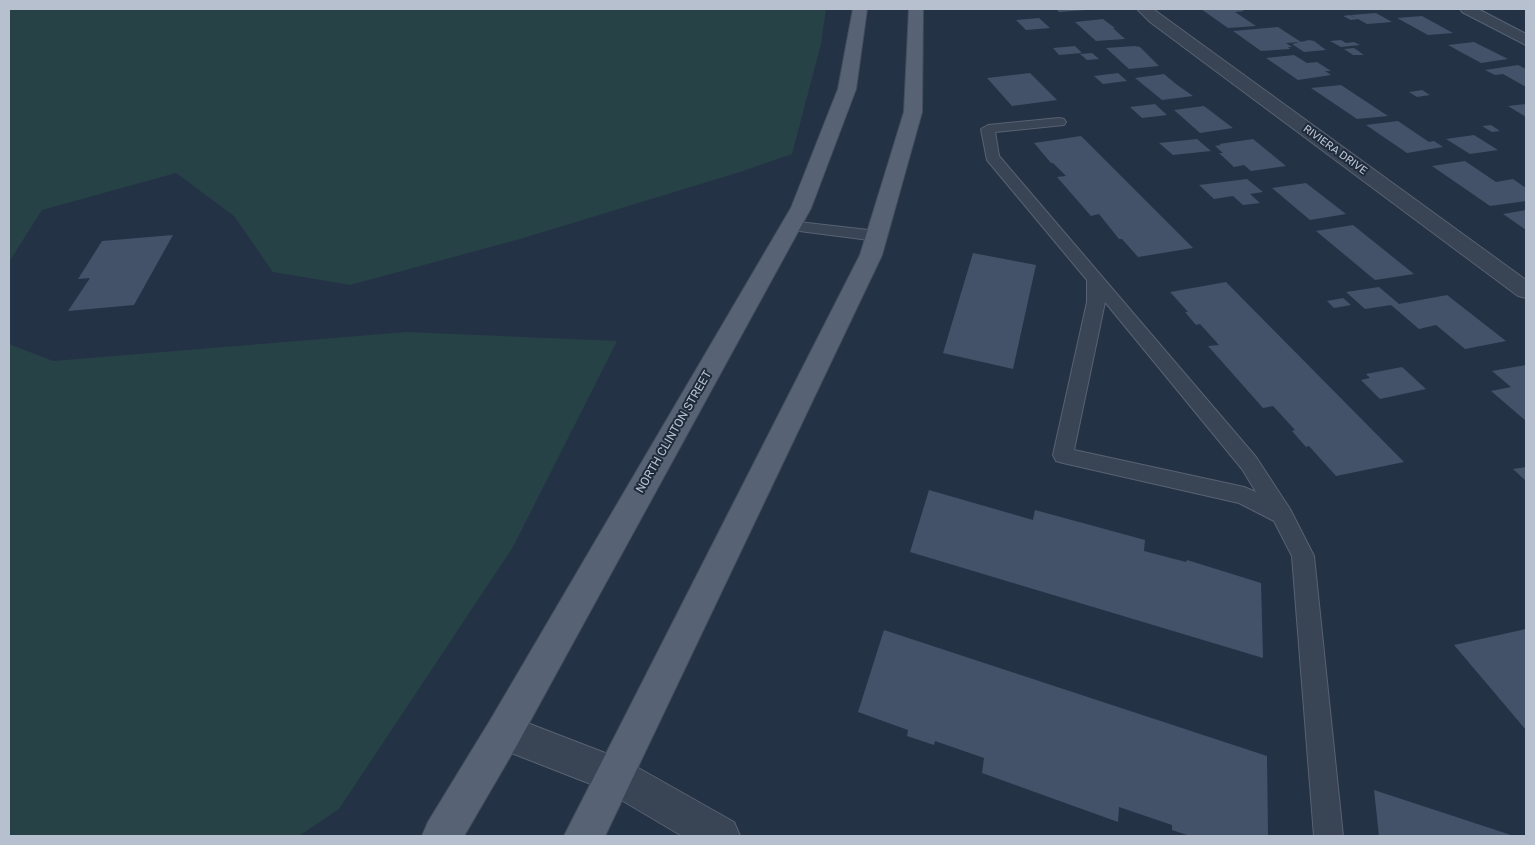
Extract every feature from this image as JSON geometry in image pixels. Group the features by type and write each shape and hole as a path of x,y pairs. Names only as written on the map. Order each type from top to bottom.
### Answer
{"main road":[{"name":"NORTH CLINTON STREET","path":"442,836 504,732 801,208 847,89 860,9"},
{"path":"584,836 613,774 871,256 913,112 916,9"}],"street":[{"name":"RIVIERA DRIVE","path":"1144,9 1155,19 1526,291"},
{"path":"1467,9 1526,40"},
{"path":"504,732 613,774 720,836"}],"lane":[{"path":"1059,122 988,129 992,157 1249,463 1282,515 1303,556 1329,836"},
{"path":"790,226 876,236"},
{"path":"1095,279 1096,302 1063,455 1244,496 1282,515"}],"green space":[{"path":"9,9 826,9 821,44 792,154 740,172 520,239 350,285 273,272 234,216 176,173 42,210 9,262"},
{"path":"407,332 617,341 513,547 339,809 299,836 9,836 9,344 53,361"}],"building":[{"path":"1056,9 1085,9 1087,10 1059,12"},
{"path":"1201,9 1241,9 1244,11 1235,12 1256,26 1228,28"},
{"path":"1376,13 1392,22 1367,24 1358,19 1351,20 1343,16 1350,15 1356,18 1351,15"},
{"path":"1422,16 1453,33 1428,35 1397,18"},
{"path":"1039,18 1050,28 1026,30 1016,20"},
{"path":"1103,19 1125,39 1096,41 1075,22"},
{"path":"1278,27 1301,42 1286,43 1292,47 1288,47 1290,49 1261,51 1233,31"},
{"path":"1309,40 1314,41 1326,50 1304,52 1292,44"},
{"path":"1341,40 1346,43 1354,42 1360,45 1341,47 1330,41"},
{"path":"1474,42 1508,59 1481,63 1448,45"},
{"path":"1075,46 1082,53 1059,55 1053,48"},
{"path":"1140,47 1159,66 1129,69 1106,48"},
{"path":"1354,48 1364,55 1353,55 1344,49"},
{"path":"1092,53 1099,59 1087,60 1080,54"},
{"path":"1294,55 1307,63 1317,62 1331,71 1325,71 1331,75 1298,80 1266,58"},
{"path":"1518,65 1526,69 1526,87 1503,74 1495,75 1485,70"},
{"path":"1030,73 1057,100 1012,106 987,78"},
{"path":"1118,73 1127,81 1103,84 1094,76"},
{"path":"1164,74 1193,96 1162,100 1135,78"},
{"path":"1341,85 1388,116 1357,119 1311,88"},
{"path":"1422,90 1430,95 1417,97 1409,92"},
{"path":"1155,104 1167,115 1142,118 1130,107"},
{"path":"1526,104 1526,117 1508,106"},
{"path":"1204,106 1233,128 1200,133 1174,110"},
{"path":"1398,121 1429,142 1434,141 1443,147 1407,153 1366,125"},
{"path":"1491,125 1500,131 1492,132 1482,126"},
{"path":"1474,135 1498,150 1470,154 1446,139"},
{"path":"1081,136 1193,248 1138,257 1122,239 1119,239 1099,214 1091,216 1057,177 1066,176 1051,163 1034,143"},
{"path":"1197,139 1211,151 1173,155 1159,143"},
{"path":"1253,139 1286,166 1251,171 1244,165 1234,167 1219,153 1223,153 1215,146"},
{"path":"1465,161 1496,182 1513,179 1526,188 1526,201 1490,206 1432,166"},
{"path":"1247,179 1263,192 1250,194 1260,203 1243,205 1233,196 1214,199 1199,185"},
{"path":"1306,183 1346,214 1310,220 1272,188"},
{"path":"1526,210 1526,230 1503,214"},
{"path":"1353,225 1414,274 1375,280 1316,231"},
{"path":"173,235 134,305 68,311 90,278 78,279 102,241"},
{"path":"973,253 1036,265 1013,369 943,353"},
{"path":"1226,282 1404,462 1336,476 1309,446 1306,447 1292,431 1295,430 1273,406 1263,408 1208,346 1219,345 1200,324 1196,325 1185,312 1188,312 1170,292"},
{"path":"1379,287 1399,304 1447,295 1506,341 1465,349 1436,325 1419,329 1391,305 1365,309 1346,292"},
{"path":"1343,298 1351,305 1334,308 1327,301"},
{"path":"1526,365 1526,421 1491,391 1511,387 1492,371"},
{"path":"1402,367 1426,389 1380,399 1361,380 1370,378 1366,374"},
{"path":"1526,467 1526,481 1513,469"},
{"path":"929,490 1033,520 1035,510 1145,540 1144,551 1186,562 1187,560 1261,583 1263,658 910,552"},
{"path":"1526,629 1526,730 1454,645"},
{"path":"884,630 1267,756 1268,836 1190,836 1172,830 1172,825 1119,807 1118,822 982,773 984,758 935,741 934,745 907,736 908,730 858,712"},
{"path":"1374,790 1514,836 1379,836"}]}
